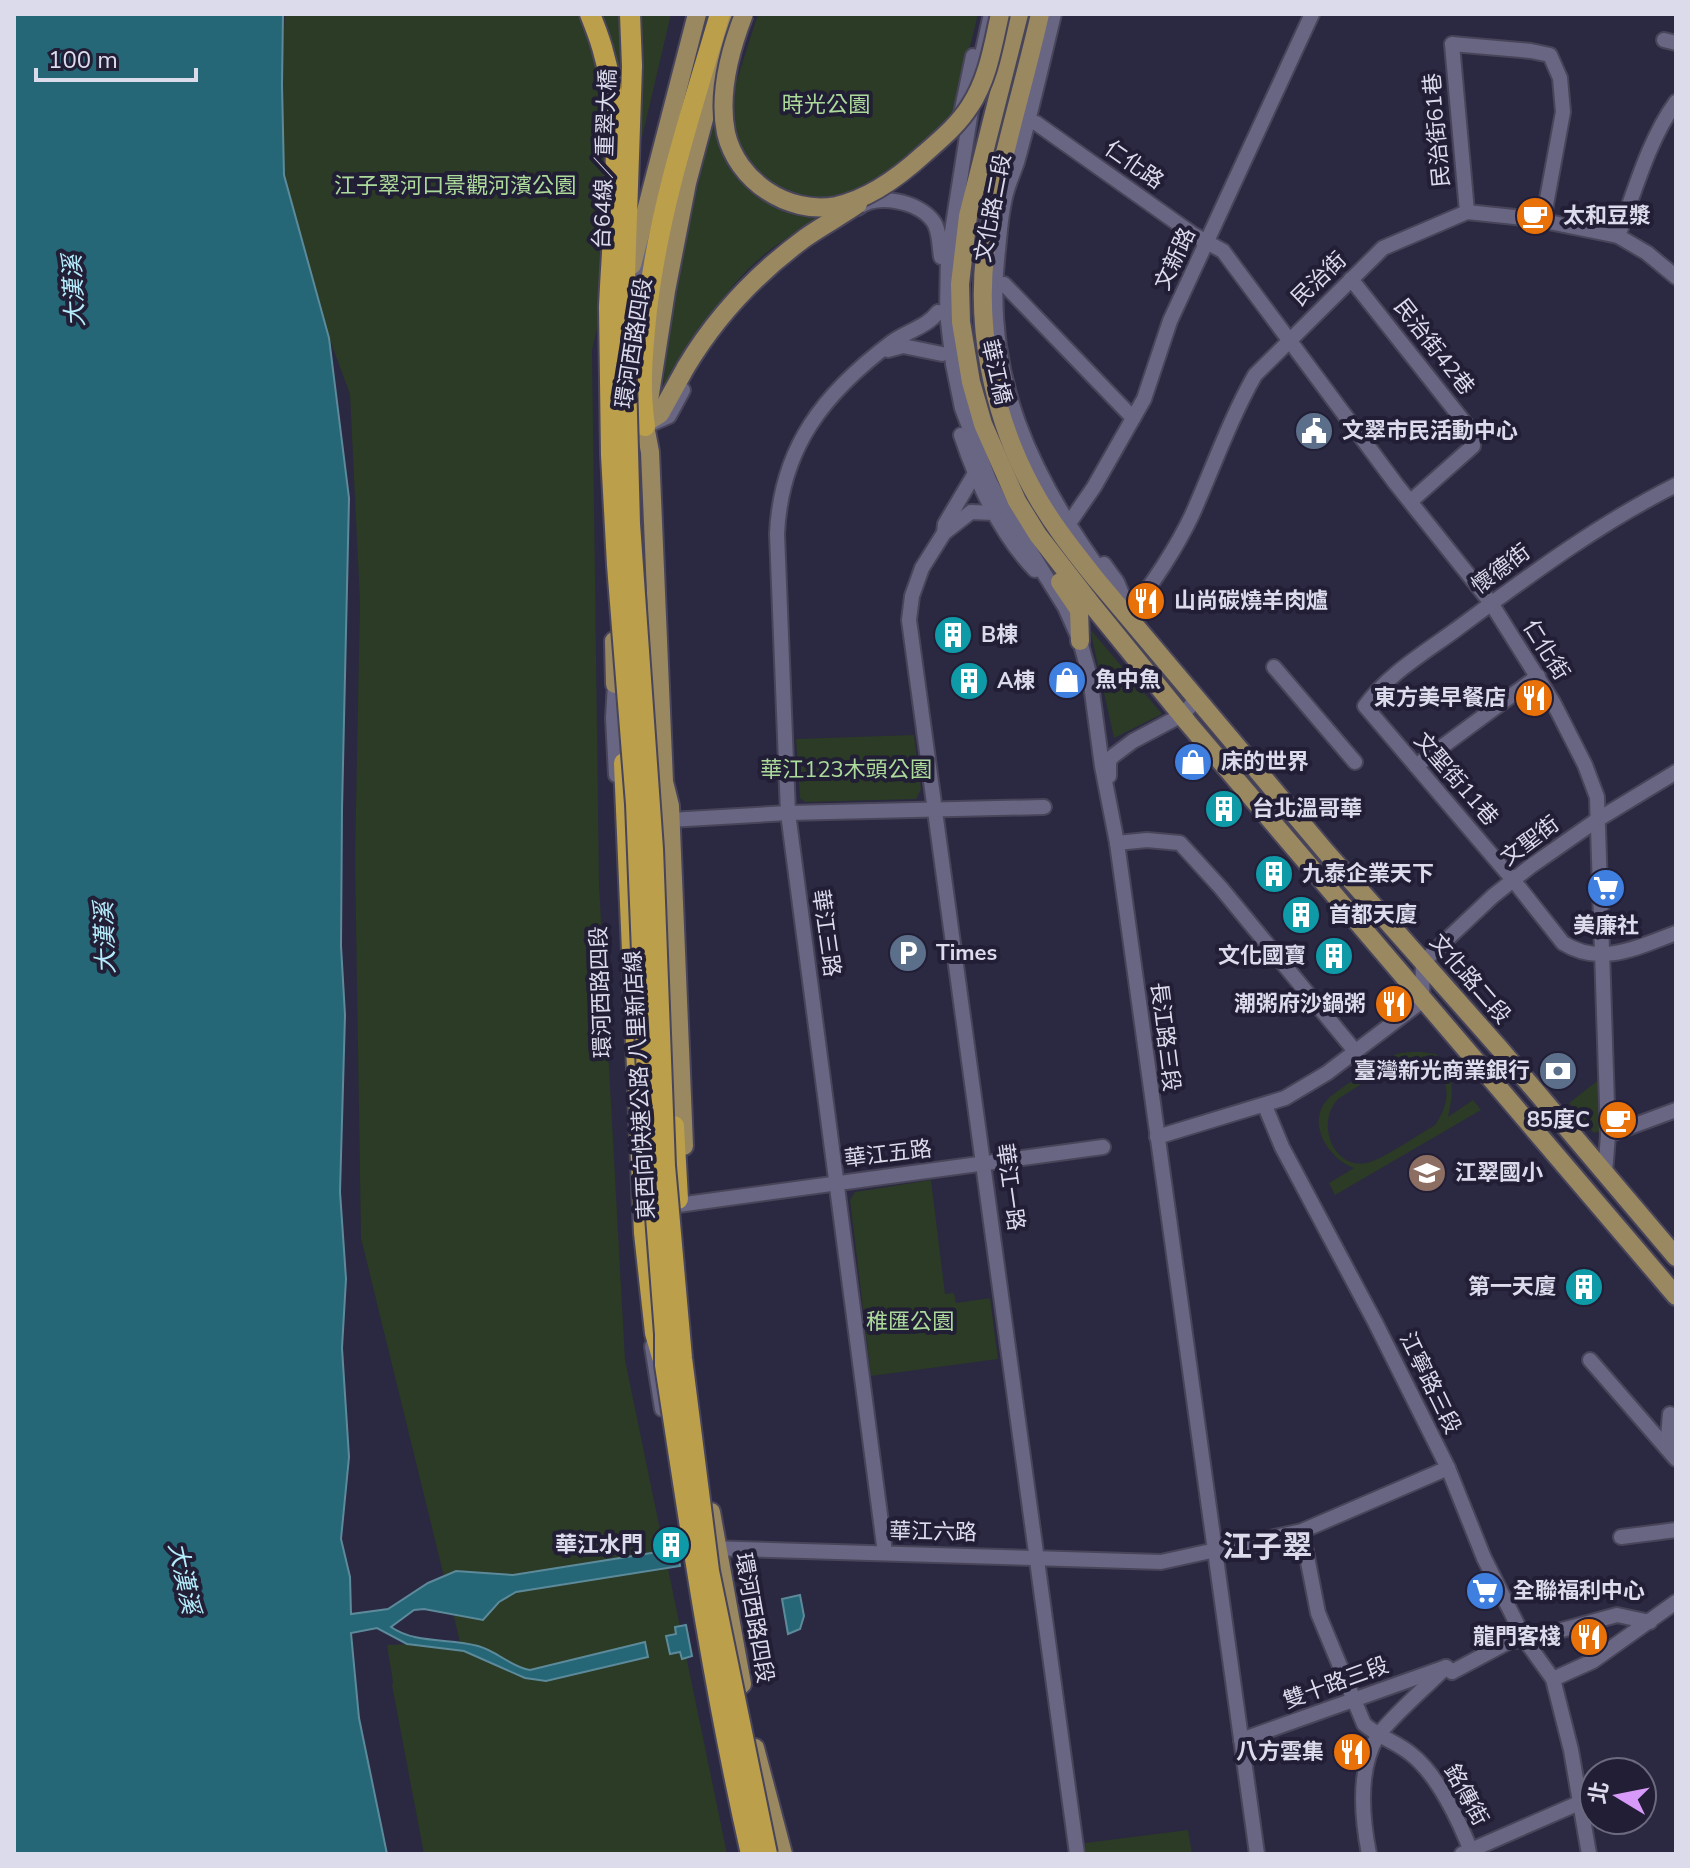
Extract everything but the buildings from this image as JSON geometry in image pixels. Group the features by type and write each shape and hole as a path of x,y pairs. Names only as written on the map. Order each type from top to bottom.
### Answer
{"highway":[{"name":"台64線／重翠大橋","path":"590,14 605,55 612,93 614,171 637,303"},
{"name":"台64線／重翠大橋","path":"630,14 637,303"},
{"path":"645,426 637,303 708,14"},
{"path":"637,303 682,137 720,14"},
{"name":"東西向快速公路 八里新店線","path":"637,303 627,469 653,849 665,1166 682,1358 709,1571 767,1854"},
{"name":"東西向快速公路 八里新店線","path":"637,303 611,455 636,804 649,1125 665,1365 696,1574 749,1854"},
{"path":"627,469 645,611 663,814 678,1202"},
{"path":"615,684 622,714 644,1233 655,1333 665,1365"}],"main road":[{"name":"環河西路四段","path":"697,14 634,253 627,306 637,303 625,371 622,565 658,1144 673,1344 702,1644 731,1787 760,1854"},
{"name":"環河西路四段","path":"678,1202 685,1178 670,820 664,782 650,452 645,426 687,183 732,14"},
{"path":"744,14 725,84 724,115 727,135 755,183 779,198 799,205 820,207 852,201 893,180"},
{"path":"623,428 645,426 660,414 705,336 731,302 762,273 808,236 893,180 955,126 981,88 1000,14"},
{"name":"華江橋","path":"1019,14 967,181 960,284 966,355 983,424 1017,501 1038,535 1182,715"},
{"path":"1002,190 1040,14"},
{"name":"文化路二段","path":"1002,190 986,243 983,290 991,375 1002,417 1032,489 1061,535 1326,852 1676,1257"},
{"path":"966,355 963,383 969,412 982,447 1010,508 1079,610 1080,641"},
{"name":"環河西路四段","path":"615,684 611,460 623,428"},
{"path":"1182,715 1422,1001 1676,1296"},
{"name":"環河西路四段","path":"664,782 660,806 662,863 656,882 668,1162 678,1202 696,1421 716,1547 757,1759 783,1854"},
{"name":"環河西路四段","path":"757,1759 760,1854"}],"street":[{"path":"637,303 679,175 704,80 726,14"},
{"name":"文化路二段","path":"982,14 962,106 941,257 938,312 942,354 974,475 1012,543 1054,591"},
{"path":"991,14 967,181 948,257 947,313 962,408 989,480 1054,591"},
{"path":"1002,190 1034,99 1054,14"},
{"name":"文化路二段","path":"1061,14 1009,224 1004,284 1007,357 1023,422 1049,480 1072,519 1117,582 1132,619"},
{"name":"文新路","path":"1072,519 1094,487 1144,399 1170,321 1312,14"},
{"name":"民治街61巷","path":"1467,212 1452,44 1550,55 1560,78 1563,112 1543,221"},
{"path":"1618,236 1650,148 1676,102"},
{"path":"645,426 701,334 743,279 793,239 867,201 905,175 947,137 962,106"},
{"name":"仁化路","path":"1036,123 1194,235 1208,241"},
{"path":"867,201 893,201 927,215 936,224 941,257"},
{"name":"民治街","path":"1132,619 1172,553 1197,503 1240,401 1255,375 1383,248 1467,212 1543,221 1618,236 1647,253 1676,277"},
{"name":"仁化街","path":"1208,241 1223,251 1491,603 1538,676 1585,765 1597,797 1608,1135 1605,1173"},
{"name":"民治街42巷","path":"1351,279 1472,432 1473,446 1411,501"},
{"path":"1004,284 1133,418"},
{"name":"華江三路","path":"885,1553 788,813 777,534 779,502 789,467 806,428 831,394 894,340 933,319 938,312"},
{"path":"880,352 903,346 942,354"},
{"name":"華江一路","path":"944,533 945,524 974,475"},
{"name":"懷德街","path":"1365,706 1374,693 1581,539 1676,485"},
{"name":"華江一路","path":"995,513 971,512 944,533 922,568 912,596 909,620 1077,1854"},
{"name":"長江路三段","path":"1054,591 1080,641 1093,692 1102,766 1117,843 1257,1854"},
{"path":"1274,667 1355,762"},
{"path":"1416,766 1538,676"},
{"name":"環河西路四段","path":"615,684 613,718 637,1209 654,1365 680,1503 694,1550"},
{"path":"1093,692 1106,741 1114,744 1133,741"},
{"path":"1108,792 1109,761 1133,741 1182,715 1197,699"},
{"name":"文聖街11巷","path":"1365,706 1563,943 1574,950 1603,956"},
{"name":"文聖街","path":"1423,962 1493,896 1531,866 1597,820 1676,772"},
{"path":"670,820 788,813 1044,807"},
{"path":"1117,843 1147,840 1180,843 1221,888 1355,1051"},
{"path":"1603,956 1618,955 1676,933"},
{"path":"1157,1137 1238,1111 1265,1106 1327,1073 1422,1001 1423,962"},
{"name":"江寧路三段","path":"1265,1106 1282,1147 1448,1468 1484,1558 1525,1640 1553,1679"},
{"path":"1608,1135 1676,1110"},
{"name":"華江五路","path":"678,1202 1103,1147"},
{"path":"1590,1360 1672,1453"},
{"path":"1670,1414 1672,1453"},
{"name":"華江六路","path":"694,1550 716,1547 1161,1562 1302,1531 1448,1468"},
{"path":"1621,1537 1676,1530"},
{"path":"1302,1531 1318,1613 1364,1724 1378,1736"},
{"path":"1578,1796 1571,1750 1553,1679 1593,1661 1676,1602"},
{"path":"1525,1640 1617,1615 1650,1622"},
{"name":"雙十路三段","path":"1241,1740 1446,1667 1452,1672 1510,1641 1525,1640"},
{"path":"1369,1854 1363,1783 1368,1759 1378,1736 1446,1667"},
{"name":"銘傳街","path":"1378,1736 1401,1747 1423,1764 1436,1780 1468,1852"},
{"name":"環河西路四段","path":"731,1787 749,1854"},
{"path":"1468,1852 1578,1803"}],"green space":[{"name":"江子翠河口景觀河濱公園","path":"285,14 671,14 592,350 599,884 625,1360 727,1854 424,1854 387,1645 460,1642 361,1238 355,858 360,602 350,394 274,189"},
{"name":"時光公園","path":"758,14 978,14 951,123 933,143 855,196 808,202 766,186 731,138 731,98"},
{"name":"時光公園","path":"716,114 762,194 850,208 786,239 741,276 711,314 659,398 684,249"},
{"path":"1090,629 1162,714 1114,738"},
{"name":"華江123木頭公園","path":"914,735 921,789 916,799 805,802 800,798 796,739"},
{"path":"1397,1054 1436,1054 1447,1068 1452,1091 1448,1117 1473,1100 1481,1110 1335,1195 1329,1183 1354,1168 1336,1157 1323,1139 1319,1119 1321,1108 1332,1095 1383,1061","holes":["1413,1060 1425,1064 1441,1076 1447,1094 1435,1125 1370,1162 1358,1164 1339,1154 1332,1144 1328,1121 1338,1099 1396,1062"]},
{"path":"1600,1079 1601,1131 1594,1133 1569,1103"},
{"name":"稚匯公園","path":"931,1180 945,1294 954,1293 956,1303 990,1298 998,1359 871,1376 850,1200 855,1192"},
{"path":"1188,1830 1192,1854 1086,1854 1085,1843"}],"water":[{"name":"大漢溪","path":"14,14 283,14 284,175 329,338 349,498 342,809 341,946 345,1015 340,1192 346,1279 342,1348 349,1457 341,1539 350,1577 351,1614 388,1609 428,1583 456,1571 513,1575 677,1549 680,1566 516,1592 499,1602 483,1620 424,1609 414,1610 391,1627 411,1636 478,1646 530,1670 645,1642 648,1657 546,1681 525,1678 464,1651 407,1644 377,1628 351,1633 359,1718 387,1854 14,1854"},
{"path":"800,1595 804,1616 800,1629 788,1634 782,1599"},
{"path":"686,1625 692,1656 682,1659 680,1652 670,1654 666,1636 676,1634 675,1627"}],"place":[{"name":"太和豆漿","path":"1535,216"},
{"name":"文翠市民活動中心","path":"1314,431"},
{"name":"山尚碳燒羊肉爐","path":"1146,601"},
{"name":"B棟","path":"953,635"},
{"name":"魚中魚","path":"1067,680"},
{"name":"A棟","path":"969,681"},
{"name":"東方美早餐店","path":"1534,698"},
{"name":"床的世界","path":"1193,762"},
{"name":"台北溫哥華","path":"1224,809"},
{"name":"九泰企業天下","path":"1274,874"},
{"name":"美廉社","path":"1606,888"},
{"name":"首都天廈","path":"1301,915"},
{"name":"Times","path":"908,953"},
{"name":"文化國寶","path":"1334,956"},
{"name":"潮粥府沙鍋粥","path":"1394,1004"},
{"name":"臺灣新光商業銀行","path":"1558,1071"},
{"name":"85度C","path":"1618,1120"},
{"name":"江翠國小","path":"1427,1173"},
{"name":"第一天廈","path":"1584,1287"},
{"name":"華江水門","path":"671,1545"},
{"name":"全聯福利中心","path":"1485,1591"},
{"name":"龍門客棧","path":"1589,1637"},
{"name":"八方雲集","path":"1352,1752"}],"district":[{"name":"江子翠","path":"1267,1547"}]}
